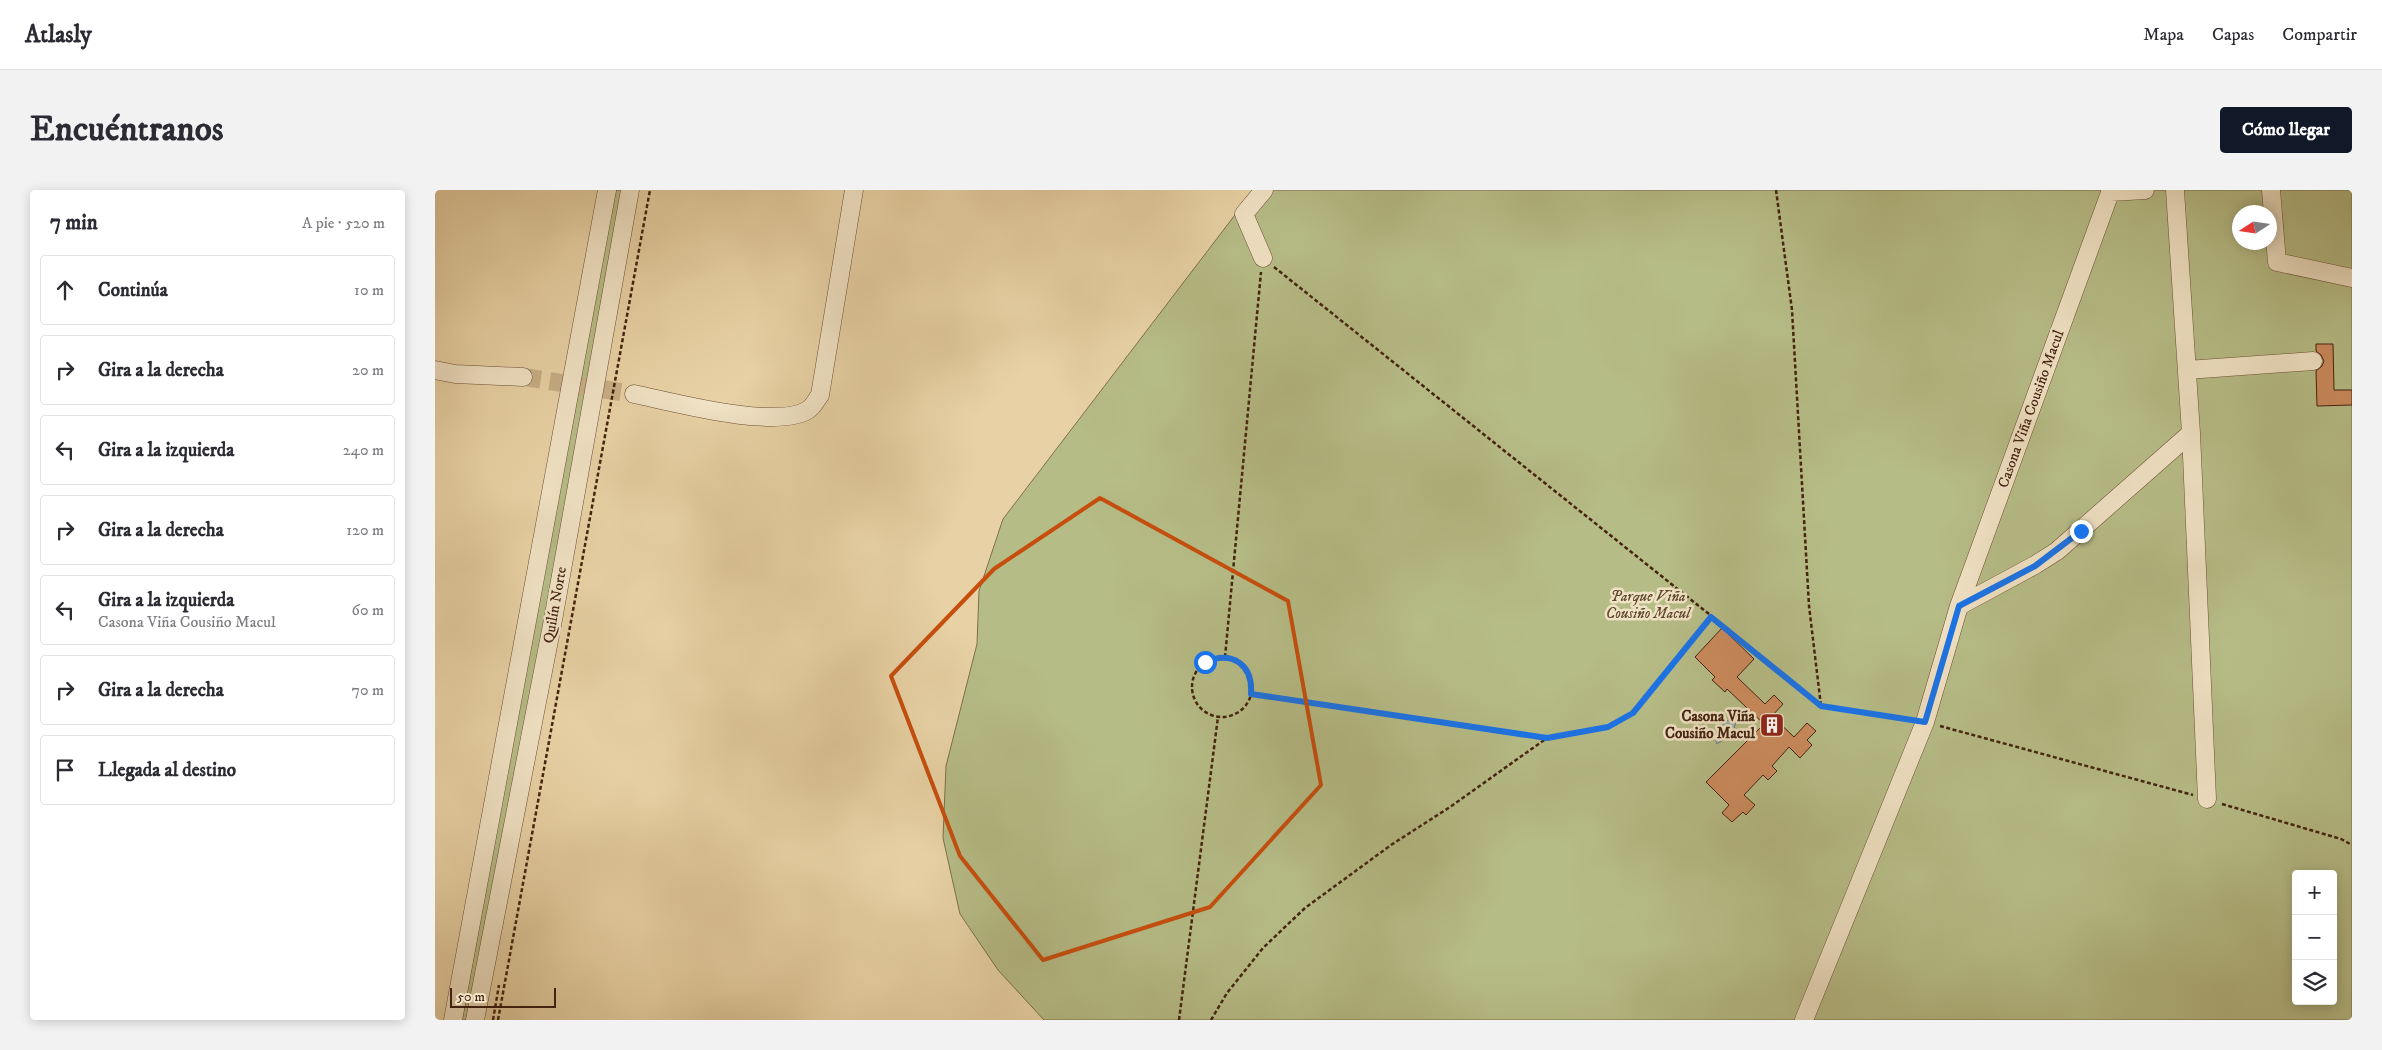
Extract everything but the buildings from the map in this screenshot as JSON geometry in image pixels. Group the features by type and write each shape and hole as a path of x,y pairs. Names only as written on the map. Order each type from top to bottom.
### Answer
{"street":[{"name":"Quilín Norte","path":"453,1020 607,190"},
{"name":"Quilín Norte","path":"475,1020 553,620 630,190"},
{"path":"634,394 755,417 783,417 809,410 820,395 854,190"},
{"path":"1263,258 1244,214 1264,190"},
{"path":"2111,191 2145,190"},
{"path":"2175,190 2191,433 2207,799"},
{"path":"2271,190 2277,262 2352,278"},
{"name":"Casona Viña Cousiño Macul","path":"1804,1020 1925,722 1959,606 2111,191"},
{"path":"2187,370 2313,361"},
{"path":"435,370 455,374 523,377"},
{"path":"1959,606 2026,571 2057,551 2191,433"}],"path":[{"path":"498,1020 650,190"},
{"path":"1776,190 1792,310 1809,606 1821,706"},
{"path":"1263,258 1821,706 1925,722 2207,799 2341,839 2352,845"},
{"path":"1225,657 1263,258"},
{"path":"1251,694 1547,738 1608,727 1633,713 1711,617"},
{"path":"1225,657 1235,660 1249,674 1251,694 1242,709 1227,717 1218,717 1208,714 1199,708 1191,688 1197,669 1205,662 1225,657"},
{"path":"1179,1020 1218,717"},
{"path":"1211,1020 1227,994 1259,954 1305,908 1391,845 1450,808 1547,738"}],"highlighted area":[{"path":"1100,498 1288,601 1321,785 1210,907 1043,960 960,856 891,676 994,569"}],"green space":[{"path":"613,190 624,190 471,1020 462,1020"},
{"name":"Parque Viña Cousiño Macul","path":"1254,190 2352,190 2352,1020 1044,1020 998,970 960,914 943,838 946,766 977,644 979,591 1003,519"}],"water":[{"path":"1733,718 1736,722 1733,732 1717,744 1718,730"}],"tunnel":[{"path":"523,377 634,394"}],"place":[{"name":"Casona Viña Cousiño Macul","path":"1772,725"}],"route":[{"path":"1205,662 1225,657 1235,660 1249,674 1251,694 1547,738 1608,727 1633,713 1711,617 1821,706 1925,722 1959,606 2035,566 2081,531"}]}
